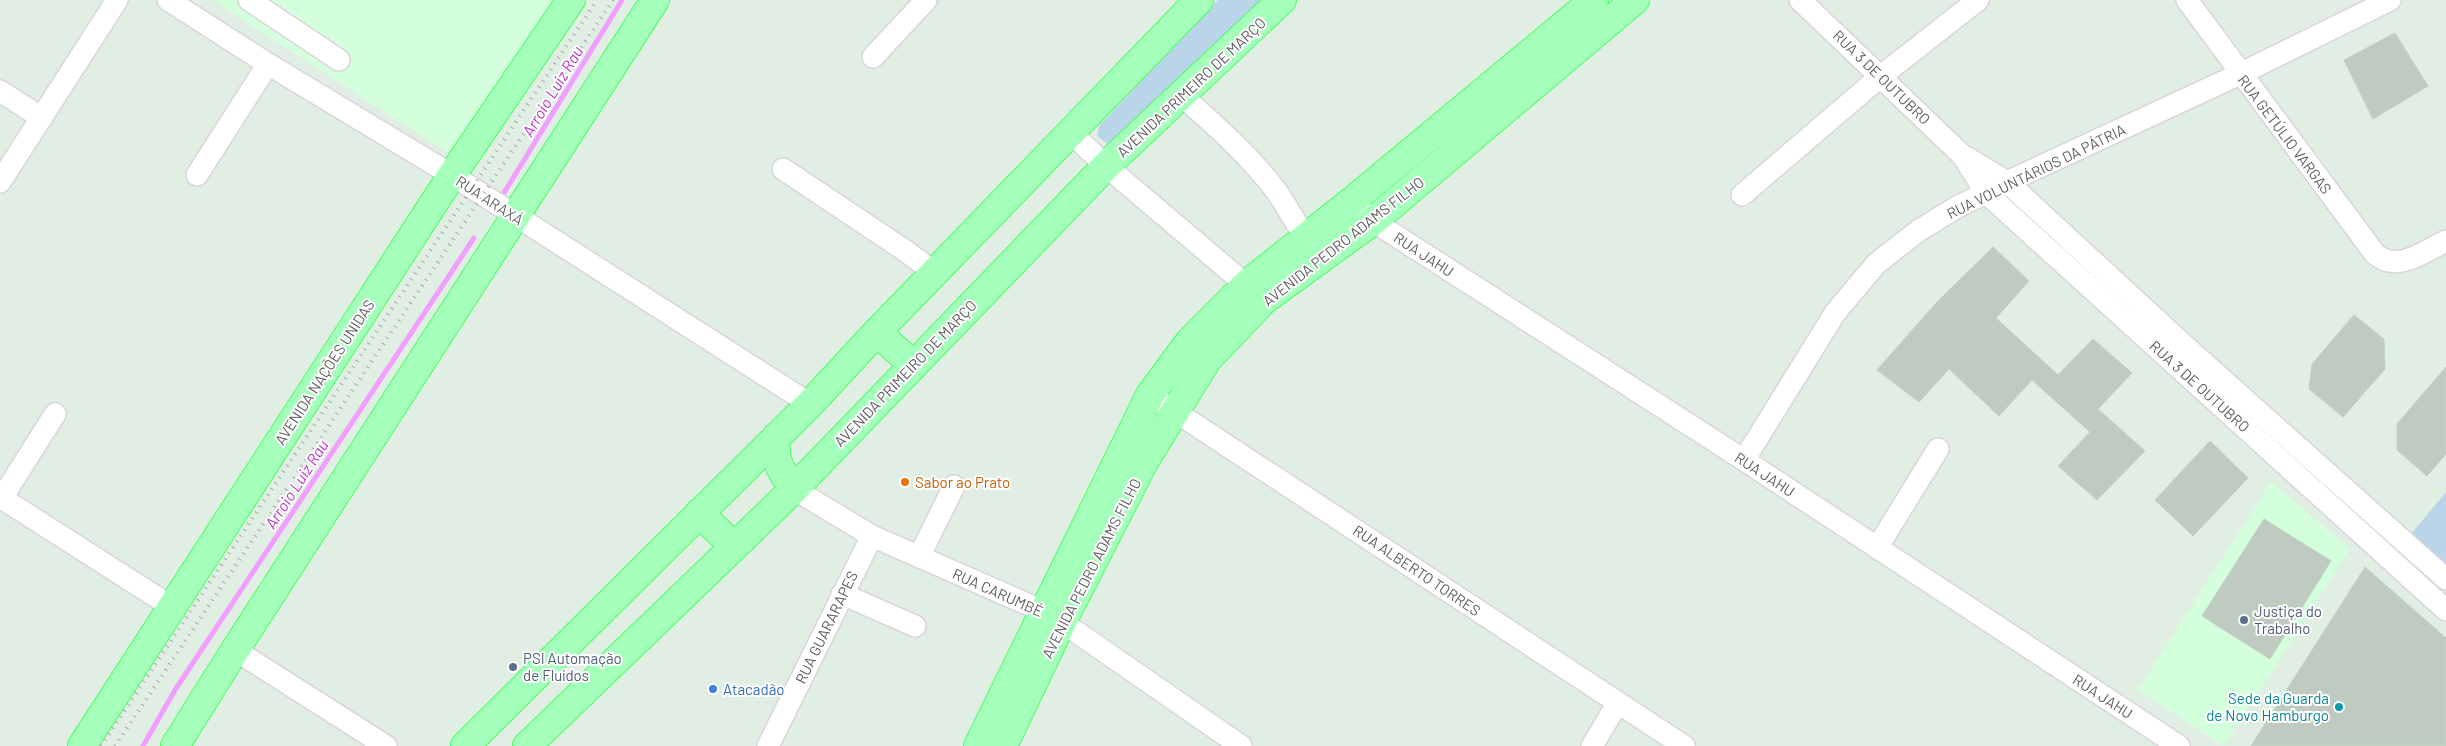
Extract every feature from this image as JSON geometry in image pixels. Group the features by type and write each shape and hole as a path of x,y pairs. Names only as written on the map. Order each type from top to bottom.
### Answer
{"main road":[{"name":"AVENIDA NAÇÕES UNIDAS","path":"82,746 452,174 571,0"},
{"path":"175,746 235,650 656,0"},
{"name":"AVENIDA PRIMEIRO DE MARÇO","path":"527,746 794,489 912,364 1106,166 1282,0"},
{"name":"AVENIDA PEDRO ADAMS FILHO","path":"1314,248 1352,201 1594,0"},
{"name":"AVENIDA PEDRO ADAMS FILHO","path":"1003,746 1053,616 1150,395 1190,341 1314,248 1373,221 1635,0"},
{"path":"465,746 810,404 934,272 1195,1"},
{"name":"AVENIDA PEDRO ADAMS FILHO","path":"978,746 1175,410 1207,360 1256,292"},
{"path":"877,332 912,364"},
{"path":"776,436 775,453 779,468 794,489"},
{"path":"699,513 734,546"}],"street":[{"path":"0,182 117,0"},
{"name":"RUA ARAXÁ","path":"168,0 268,64 452,174 810,404"},
{"path":"249,0 339,60"},
{"path":"873,57 926,0"},
{"name":"RUA 3 DE OUTUBRO","path":"1800,0 1882,76 1963,156 1986,193 2328,474 2446,579"},
{"path":"1742,195 1882,76 1978,0"},
{"name":"RUA GETÚLIO VARGAS","path":"2187,0 2374,254 2389,262 2402,262 2446,241"},
{"name":"RUA VOLUNTÁRIOS DA PÁTRIA","path":"1744,460 1835,313 1876,264 1918,231 1957,207 2008,182 2240,74 2390,0"},
{"path":"197,175 268,64"},
{"path":"0,91 42,118"},
{"path":"1182,96 1225,134 1276,192 1314,248"},
{"path":"1070,132 1106,166 1256,292"},
{"name":"RUA 3 DE OUTUBRO","path":"1963,156 2008,182 2315,490 2446,610"},
{"path":"782,169 934,272"},
{"name":"RUA JAHU","path":"1352,201 1373,221 1744,460 2179,746"},
{"name":"RUA ALBERTO TORRES","path":"1150,395 1617,704 1684,746"},
{"path":"55,414 1,497 172,607"},
{"path":"1877,548 1938,449"},
{"path":"2315,490 2328,474"},
{"path":"918,556 954,486"},
{"name":"RUA CARUMBÉ","path":"794,489 872,536 1053,616 1235,744"},
{"name":"RUA GUARARAPES","path":"768,746 872,536"},
{"path":"842,594 915,626"},
{"path":"235,650 386,746"},
{"path":"1592,746 1617,704"}],"shaded area":[{"path":"213,0 566,0 456,158"},
{"path":"1218,0 1264,0 1110,146 1097,136 1099,126"},
{"name":"Justiça do Trabalho","path":"2271,482 2350,549 2224,746 2138,690"},
{"path":"2446,492 2446,574 2407,539"}],"building":[{"path":"2395,33 2428,86 2373,119 2344,60"},
{"path":"1993,247 2029,281 1996,318 2058,375 2093,339 2132,373 2098,409 2145,451 2097,500 2058,466 2090,432 2032,380 1999,416 1949,369 1919,402 1877,370 1937,302"},
{"path":"2354,315 2384,339 2385,369 2343,417 2309,389 2312,364"},
{"path":"2446,367 2446,454 2427,476 2397,450 2397,424"},
{"path":"2210,441 2248,478 2193,536 2155,500"},
{"path":"2264,519 2331,561 2270,659 2202,616"},
{"path":"2365,567 2446,638 2446,746 2251,746"}],"waterway":[{"name":"Arroio Luiz Rau","path":"502,196 622,0"},
{"name":"Arroio Luiz Rau","path":"143,746 175,690 474,238"}],"railway":[{"path":"101,746 597,0"},
{"path":"115,746 613,0"}],"place":[{"name":"Sabor ao Prato","path":"905,482"},
{"name":"Justiça do Trabalho","path":"2244,620"},
{"name":"PSI Automação de Fluídos","path":"513,667"},
{"name":"Atacadão","path":"713,689"},
{"name":"Sede da Guarda de Novo Hamburgo","path":"2339,707"}]}
